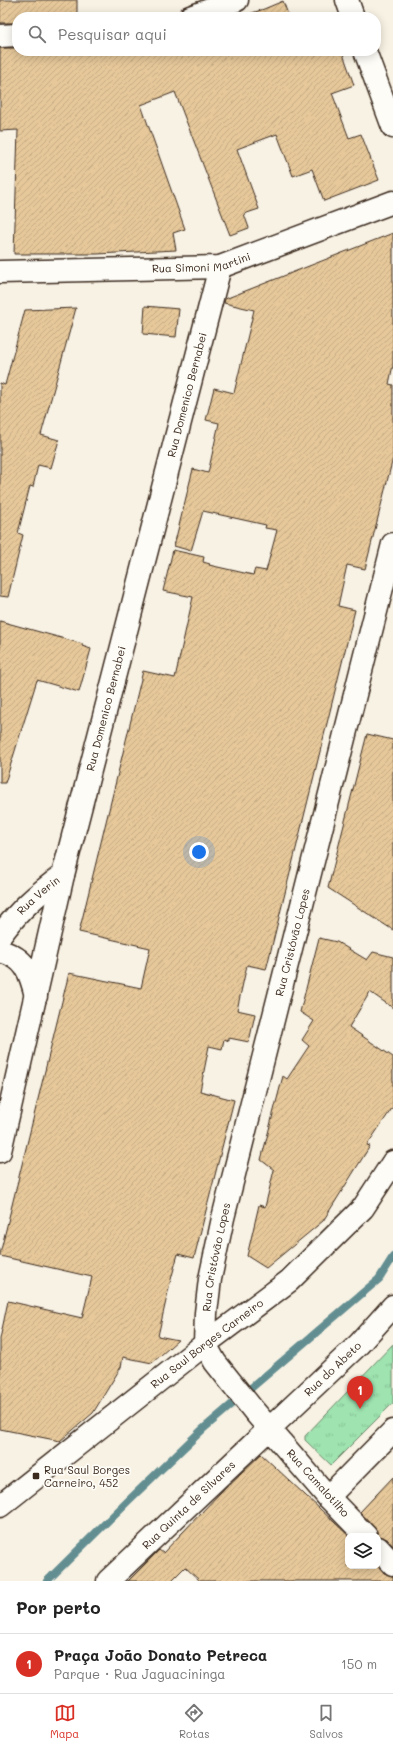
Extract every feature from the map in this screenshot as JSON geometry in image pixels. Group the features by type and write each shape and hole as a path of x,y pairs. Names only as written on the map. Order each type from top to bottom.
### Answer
{"street":[{"path":"204,12 237,0"},
{"path":"347,0 351,12"},
{"path":"0,36 12,35"},
{"path":"367,56 393,127"},
{"name":"Rua Simoni Martini","path":"0,272 220,268 393,202"},
{"name":"Rua Domenico Bernabei","path":"0,1151 63,875 220,268"},
{"name":"Rua Cristóvão Lopes","path":"210,1353 206,1313 210,1279 223,1218 393,544"},
{"name":"Rua Verin","path":"0,936 15,916 32,899 63,875"},
{"path":"0,952 20,959 29,971 36,996"},
{"name":"Rua Saul Borges Carneiro","path":"0,1506 210,1353 294,1276 364,1208 393,1162"},
{"name":"Rua do Abeto","path":"270,1429 358,1344 393,1306"},
{"name":"Rua Camalotilho","path":"210,1353 254,1411 328,1497 363,1533"},
{"name":"Rua Quinta de Silvares","path":"108,1581 270,1429"},
{"path":"328,1497 393,1432"},
{"path":"381,1551 393,1564"}],"green space":[{"path":"393,1344 393,1403 331,1465 305,1440 305,1436"}],"building":[{"path":"0,0 77,0 77,12 12,12 12,23 0,23"},
{"path":"283,1 287,12 255,12"},
{"path":"0,48 12,48 12,56 344,56 354,85 332,93 349,138 361,134 379,180 324,201 312,169 293,176 277,134 237,149 259,209 244,214 249,228 230,235 175,92 141,105 185,229 173,233 176,250 97,254 14,254 18,130 0,131"},
{"path":"393,233 393,365 389,384 393,385 393,458 365,569 347,565 338,606 355,610 267,966 266,969 247,965 237,1010 255,1014 249,1042 229,1038 229,1041 224,1039 222,1049 209,1046 200,1091 234,1100 194,1258 178,1254 170,1283 158,1336 178,1340 152,1363 123,1357 121,1367 93,1413 60,1441 0,1429 0,1339 8,1301 82,1318 92,1277 0,1256 0,1254 69,973 141,988 150,948 79,932 143,671 175,678 193,597 163,591 173,550 204,557 203,562 210,564 209,565 253,575 255,569 266,571 277,530 265,528 266,525 203,511 191,551 174,546 193,469 208,473 219,423 206,420 214,388 234,393 254,310 224,303 225,299"},
{"path":"145,306 179,309 176,337 143,334"},
{"path":"76,308 41,435 59,440 51,468 38,465 33,487 30,486 18,533 23,535 8,597 0,596 0,383 5,385 25,310"},
{"path":"0,621 83,644 82,646 91,649 79,692 37,680 5,783 0,783"},
{"path":"367,734 393,740 393,930 328,888"},
{"path":"319,938 337,942 367,960 373,952 393,957 393,1008 370,992 349,1027 393,1057 393,1107 367,1145 370,1146 323,1221 266,1268 247,1256 259,1205 265,1207 274,1170 261,1160 283,1076 287,1079 309,1046 302,1040 314,1021 300,1012"},
{"path":"261,1454 346,1533 345,1569 381,1569 384,1573 393,1576 393,1581 200,1581 185,1567 171,1581 128,1581 159,1550 163,1553 220,1493"},
{"path":"393,1477 393,1546 387,1539 381,1537 381,1533 377,1533 375,1528 360,1512"}],"waterway":[{"path":"47,1581 203,1429 379,1279 393,1257"}],"place":[{"name":"Praça João Donato Petreca","path":"360,1409"},
{"name":"Rua Saul Borges Carneiro, 452","path":"36,1476"}]}
